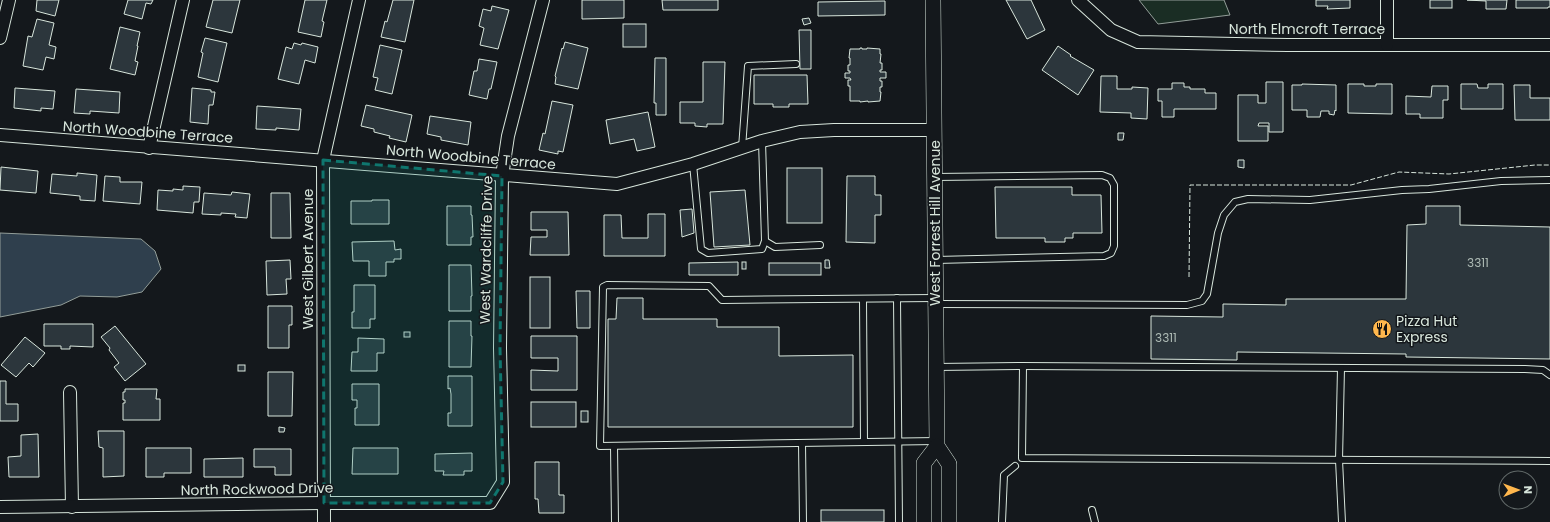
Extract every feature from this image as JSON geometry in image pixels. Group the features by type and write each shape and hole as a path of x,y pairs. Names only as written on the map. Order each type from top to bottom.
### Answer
{"street":[{"path":"0,38 9,0"},
{"path":"149,148 183,0"},
{"name":"West Gilbert Avenue","path":"324,522 323,160 359,0"},
{"name":"West Wardcliffe Drive","path":"503,482 500,348 502,176 508,136 543,0"},
{"name":"West Forrest Hill Avenue","path":"933,0 937,443"},
{"name":"North Elmcroft Terrace","path":"1078,0 1111,30 1138,42 1550,45"},
{"path":"1387,0 1387,45"},
{"name":"North Woodbine Terrace","path":"0,135 617,184 693,164 762,141 800,132 834,130 934,130"},
{"path":"70,392 72,506"},
{"path":"924,522 924,463 937,443 949,464 950,522"},
{"name":"North Rockwood Drive","path":"0,506 490,503 503,482"}],"lane":[{"path":"742,148 748,66 796,64"},
{"path":"693,164 701,249 708,253 762,249 766,242 762,141"},
{"path":"934,177 1102,176 1110,178 1114,185 1114,246 1111,253 1104,256 935,260"},
{"path":"937,443 898,441 600,446 603,287 607,285 709,286 722,300 897,298 935,301 1187,305 1202,301 1207,294 1218,233 1224,215 1234,202 1248,198 1310,200 1501,181 1550,180"},
{"path":"766,242 775,247 820,245"},
{"path":"897,298 899,522"},
{"path":"863,299 864,442"},
{"path":"936,367 1023,366 1525,369 1543,370 1550,375"},
{"path":"1023,366 1022,458 1550,461"},
{"path":"1341,368 1339,460 1342,522"},
{"path":"802,443 803,522"},
{"path":"614,446 614,522"},
{"path":"1002,522 1004,475 1015,466"},
{"path":"1092,510 1095,522"}],"highlighted area":[{"path":"323,160 502,176 500,348 503,482 490,503 324,503"}],"green space":[{"path":"1139,0 1224,0 1230,15 1158,24"}],"water":[{"path":"0,233 141,239 155,251 161,269 142,292 117,297 80,296 61,305 0,317"}],"building":[{"path":"37,0 59,0 55,16 36,11"},
{"path":"128,0 153,0 151,4 146,3 142,19 124,14"},
{"path":"213,0 240,0 232,33 206,27"},
{"path":"305,0 327,0 322,21 324,22 321,37 298,32"},
{"path":"393,0 414,0 405,42 381,37"},
{"path":"582,0 624,0 624,18 582,19"},
{"path":"662,0 718,0 718,10 663,10"},
{"path":"1006,0 1031,0 1045,30 1027,39"},
{"path":"1316,0 1350,0 1350,8 1327,9 1328,6 1316,6"},
{"path":"1430,0 1452,0 1452,8 1430,8"},
{"path":"1467,0 1507,0 1506,9 1486,9 1486,1"},
{"path":"1516,0 1550,0 1550,7 1516,8"},
{"path":"885,1 885,15 818,16 818,2"},
{"path":"492,6 509,10 498,49 480,45 484,28 479,26 483,9 491,11"},
{"path":"809,18 811,23 804,25 802,19"},
{"path":"37,19 54,23 49,45 56,47 54,59 46,57 43,70 23,66 28,36 32,37"},
{"path":"623,24 646,24 646,47 623,47"},
{"path":"120,27 140,32 135,61 138,62 135,75 110,69"},
{"path":"799,30 811,30 811,69 800,69"},
{"path":"205,38 227,43 218,82 198,77 203,53 201,52"},
{"path":"565,42 588,48 578,89 555,84 555,76"},
{"path":"294,43 301,45 302,43 318,47 315,63 305,60 299,84 278,79 286,47 292,49"},
{"path":"380,45 402,50 392,94 375,90 378,78 373,77"},
{"path":"1058,46 1071,55 1070,56 1094,70 1078,95 1042,70"},
{"path":"850,49 880,49 880,63 882,63 882,70 880,70 880,72 886,72 886,78 880,78 880,81 882,81 882,87 880,87 880,101 850,101 850,86 848,86 848,80 851,80 850,78 845,78 845,73 850,73 850,71 848,71 848,65 850,65"},
{"path":"655,58 666,58 666,115 656,115 656,103 654,103"},
{"path":"479,59 497,62 491,89 489,89 487,99 469,95 474,71 477,71"},
{"path":"703,62 725,62 723,124 707,124 707,127 695,126 695,123 680,123 680,102 703,102"},
{"path":"754,75 807,75 808,104 789,104 789,107 773,107 773,104 754,104"},
{"path":"1101,76 1117,76 1117,89 1132,89 1132,87 1148,88 1147,119 1131,118 1131,113 1100,112"},
{"path":"1266,82 1283,82 1283,132 1269,132 1269,123 1259,123 1258,126 1268,126 1268,141 1238,141 1238,95 1258,95 1258,103 1266,103"},
{"path":"1172,83 1184,83 1184,87 1190,87 1190,89 1205,89 1205,93 1216,93 1216,109 1174,109 1174,117 1162,117 1162,101 1158,101 1158,89 1172,89"},
{"path":"1348,84 1376,86 1376,84 1392,84 1392,114 1348,113"},
{"path":"1461,84 1477,84 1478,88 1488,88 1488,84 1503,84 1503,109 1461,109"},
{"path":"1292,85 1336,85 1336,111 1335,110 1334,115 1329,114 1329,111 1321,111 1320,117 1307,117 1307,110 1292,110"},
{"path":"1514,85 1530,85 1530,98 1550,98 1550,120 1515,120"},
{"path":"1432,86 1448,86 1448,100 1443,100 1443,118 1420,118 1420,114 1406,114 1406,96 1431,97"},
{"path":"15,88 55,91 53,109 41,108 41,111 14,108"},
{"path":"192,88 211,90 211,92 215,92 213,105 209,105 208,124 190,122"},
{"path":"76,89 120,92 119,113 90,111 90,114 74,113"},
{"path":"552,101 573,105 563,152 558,151 558,154 539,150 543,133 545,134"},
{"path":"366,105 412,115 406,142 389,138 390,136 374,132 374,129 361,126"},
{"path":"257,106 301,109 299,130 276,128 276,130 256,129"},
{"path":"648,112 655,147 637,151 634,139 610,144 606,120"},
{"path":"430,116 471,122 468,145 441,140 441,137 427,134"},
{"path":"1118,133 1124,133 1123,140 1118,140"},
{"path":"1238,160 1244,160 1244,168 1238,167"},
{"path":"1,167 38,171 36,193 0,190"},
{"path":"787,168 822,168 822,223 787,223"},
{"path":"77,173 97,175 95,201 80,200 80,196 50,193 52,174 77,176"},
{"path":"105,176 120,177 120,182 142,182 140,204 103,201"},
{"path":"847,176 875,176 875,195 881,195 881,215 875,215 875,243 846,242"},
{"path":"183,186 200,187 199,202 194,202 193,213 157,210 158,190 183,190"},
{"path":"995,187 1072,187 1072,195 1101,195 1102,233 1073,233 1073,238 1065,238 1065,242 1045,242 1045,238 996,238"},
{"path":"745,190 750,245 714,247 710,192"},
{"path":"232,192 250,194 247,218 235,217 236,214 202,214 204,193 231,195"},
{"path":"271,193 290,193 291,238 271,238"},
{"path":"389,200 389,224 351,224 351,201"},
{"path":"447,206 471,206 473,237 471,237 471,245 447,245"},
{"path":"1426,206 1460,206 1460,225 1550,227 1550,359 1406,357 1406,354 1237,352 1237,360 1151,359 1151,316 1223,317 1223,304 1286,305 1286,299 1406,299 1407,225 1426,224"},
{"path":"692,209 694,233 682,237 680,210"},
{"path":"531,212 568,212 569,255 530,255 531,237 547,237 547,230 531,230"},
{"path":"648,214 665,214 665,256 604,256 604,215 621,215 622,238 648,238"},
{"path":"394,241 395,250 401,249 401,259 394,259 394,262 386,262 386,276 369,276 369,261 353,261 352,242"},
{"path":"290,260 291,279 286,279 287,294 267,295 266,261"},
{"path":"825,260 829,260 830,268 825,268"},
{"path":"738,262 738,275 689,275 689,263"},
{"path":"742,262 746,262 746,269 742,269"},
{"path":"769,263 821,263 821,275 769,275"},
{"path":"449,265 471,265 471,311 449,311"},
{"path":"530,277 550,277 550,328 530,328"},
{"path":"354,285 375,285 375,319 370,319 370,328 352,328 352,312 354,312"},
{"path":"576,291 590,291 590,328 577,328"},
{"path":"617,298 643,298 643,319 717,319 717,327 779,327 779,356 853,355 853,427 608,427 608,319 616,319"},
{"path":"268,306 292,306 292,325 289,325 289,348 268,348"},
{"path":"449,321 471,321 471,367 449,367"},
{"path":"44,324 93,324 93,347 70,346 70,349 61,349 61,346 44,346"},
{"path":"115,326 146,364 125,381 114,367 119,363 101,337"},
{"path":"404,332 410,332 410,337 404,337"},
{"path":"531,336 577,336 577,390 531,390 531,370 558,371 558,358 531,358"},
{"path":"25,337 45,353 33,367 29,363 16,377 1,365"},
{"path":"358,338 384,339 384,353 377,353 377,371 351,371 352,352 358,352"},
{"path":"238,365 245,365 245,371 238,371"},
{"path":"268,372 293,372 292,416 268,416"},
{"path":"448,376 472,376 472,426 448,426 448,413 451,413 451,394 450,388 448,389"},
{"path":"0,381 6,381 6,404 18,404 18,421 0,421"},
{"path":"352,384 379,384 379,425 355,425 355,408 357,408 357,400 352,400"},
{"path":"125,389 157,389 156,399 160,399 160,420 123,420 123,403 125,403 125,400 123,400 123,392 125,392"},
{"path":"531,402 576,402 576,427 531,427"},
{"path":"581,411 588,411 588,422 581,422"},
{"path":"279,427 285,428 284,432 279,432"},
{"path":"98,431 124,431 124,476 103,477 103,448 99,447"},
{"path":"38,434 39,477 9,477 8,457 21,456 21,435"},
{"path":"146,448 191,448 191,473 164,473 164,477 146,477"},
{"path":"353,448 398,448 398,474 352,474"},
{"path":"254,449 291,449 291,475 275,475 275,467 254,467"},
{"path":"472,453 472,471 464,471 464,475 443,475 444,471 435,471 435,454"},
{"path":"243,458 243,477 204,477 204,459"},
{"path":"535,462 559,462 559,495 564,495 564,513 539,513 538,499 535,499"},
{"path":"821,510 884,510 884,522 821,522"}],"fence":[{"path":"1189,277 1190,185 1351,185 1399,172 1449,174 1535,165 1550,165"}],"place":[{"name":"Pizza Hut Express","path":"1382,329"}]}
